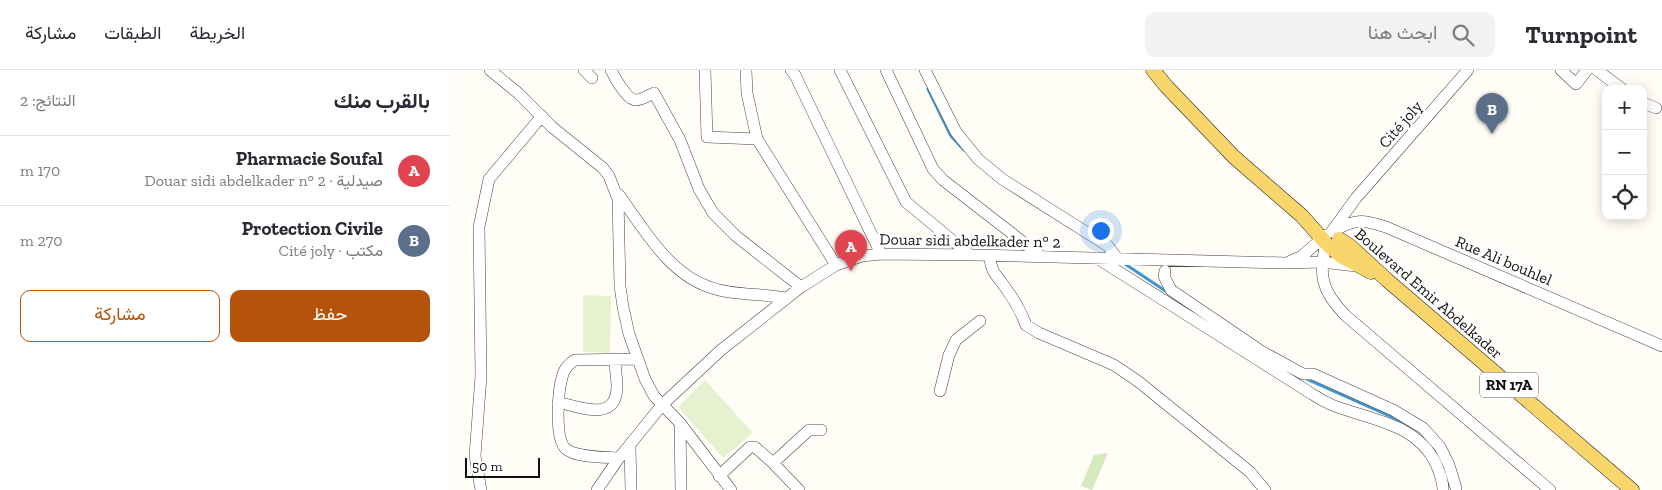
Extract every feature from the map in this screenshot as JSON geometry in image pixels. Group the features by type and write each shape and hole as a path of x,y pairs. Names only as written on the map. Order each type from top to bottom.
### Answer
{"main road":[{"name":"RN 17A","path":"1153,70 1234,157 1359,266 1387,280"},
{"name":"Boulevard Emir Abdelkader","path":"1331,240 1350,246 1387,280 1632,490"}],"street":[{"path":"490,70 552,126 603,168 617,192 666,257 689,278 710,287 736,293 766,294 786,298"},
{"path":"611,70 628,96 633,100 638,100 654,93 680,140 699,189 713,213 736,236 801,288"},
{"path":"705,70 707,137 757,139"},
{"path":"746,70 747,93 757,139 836,265"},
{"path":"790,70 795,75 881,254"},
{"path":"840,70 906,202 970,255"},
{"path":"886,70 933,169 943,180 1041,256"},
{"path":"925,70 956,132 978,158 1002,179 1108,246 1117,258"},
{"name":"Cité joly","path":"1331,240 1340,218 1356,198 1468,70"},
{"path":"1560,70 1576,84 1587,70"},
{"path":"1597,70 1617,85"},
{"path":"1647,105 1656,108"},
{"path":"481,490 475,456 480,376 479,227 490,179 542,116"},
{"path":"617,192 620,208 620,286 623,307 629,334 645,380 654,396 680,423 730,490"},
{"path":"1286,263 1362,222 1357,211 1356,198"},
{"name":"Rue Ali bouhlel","path":"1362,222 1386,227 1662,346"},
{"path":"1331,240 1322,262 1322,276 1328,294 1334,304 1550,490"},
{"name":"Douar sidi abdelkader n° 2","path":"597,490 619,458 630,447 662,405 721,350 801,288 836,265 862,256 881,254 1041,256 1286,263 1322,262 1359,266"},
{"path":"990,255 990,266 995,276 1006,287 1021,311 1026,325 1114,365 1133,378 1250,472 1265,490"},
{"path":"1097,258 1312,394 1332,405 1390,423 1414,437 1432,456 1443,480 1443,490"},
{"path":"1165,271 1164,276 1171,290 1262,351 1302,374 1313,374 1393,410 1423,428 1440,447 1449,465 1456,488"},
{"path":"940,391 949,355 956,340 980,321"},
{"path":"619,458 574,454 565,449 561,442 558,402 563,372 575,360 638,359"},
{"path":"558,402 592,410 603,410 608,407 614,398 617,388 615,360"},
{"path":"680,423 681,490"},
{"path":"773,462 809,430 821,430"},
{"path":"630,447 631,490"},
{"path":"719,476 750,447 755,447 773,462 799,490"}],"green space":[{"path":"583,295 611,296 610,353 583,352"},
{"path":"705,380 753,433 723,458 678,407"},
{"path":"1108,453 1092,490 1081,486 1094,455"}],"waterway":[{"path":"928,89 951,136 964,150"},
{"path":"1125,264 1167,292"},
{"path":"1304,378 1403,422"},
{"path":"1431,445 1439,456"}],"place":[{"name":"Protection Civile","path":"1492,134"},
{"name":"Pharmacie Soufal","path":"851,271"}]}
